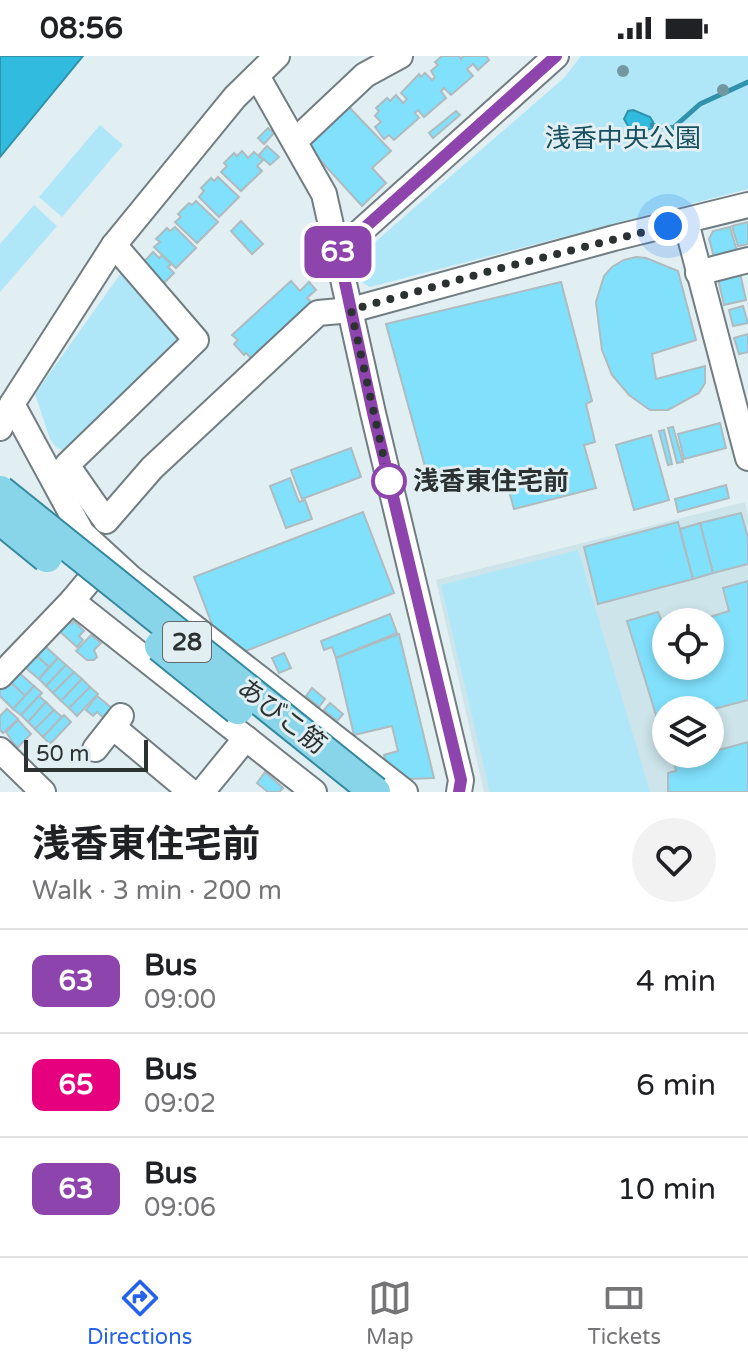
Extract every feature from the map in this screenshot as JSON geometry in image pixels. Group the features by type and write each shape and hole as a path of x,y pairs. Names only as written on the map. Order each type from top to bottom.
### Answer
{"main road":[{"name":"あびこ筋","path":"0,491 375,792"},
{"name":"あびこ筋","path":"0,519 343,792"}],"street":[{"path":"0,428 12,404 114,245 235,97 277,56"},
{"path":"295,141 365,75 400,56"},
{"path":"337,245 351,240 556,56"},
{"path":"257,76 324,194 461,780 459,792"},
{"path":"114,245 196,340 67,465 106,521 152,468 318,313 351,310 748,205"},
{"path":"686,222 748,458"},
{"path":"698,273 746,269"},
{"path":"12,404 82,533 108,558 405,792"},
{"path":"0,676 72,601 108,558"},
{"path":"72,601 317,792"},
{"path":"95,749 117,721 202,791 246,738"},
{"path":"0,750 43,792"},
{"path":"317,792 316,779 338,753 355,753"}],"shaded area":[{"path":"745,502 748,515 748,792 484,792 436,580"}],"green space":[{"name":"浅香中央公園","path":"581,56 748,56 748,189 370,287 360,281 356,267 360,255 564,78"},
{"path":"100,125 123,145 62,217 39,197"},
{"path":"34,205 57,226 0,292 0,244"},
{"path":"121,273 184,339 69,454 56,447 50,439 35,394"},
{"path":"578,550 650,792 490,792 441,585"}],"water":[{"path":"0,56 83,56 0,157"},
{"path":"628,111 650,117 652,128 639,133 631,131 624,119"}],"building":[{"path":"442,56 459,56 461,59 463,56 486,56 489,60 478,70 473,64 467,69 473,76 451,95 444,88 441,91 446,98 424,117 418,110 415,113 419,118 394,140 389,135 384,139 375,127 381,122 375,116 379,111 376,108 396,95 403,103 407,99 401,93 419,74 421,77 425,73 432,80 435,77 431,71"},
{"path":"348,106 391,151 372,168 386,183 362,206 320,160 308,140"},
{"path":"456,111 460,115 433,138 429,133"},
{"path":"268,128 274,133 264,144 258,138"},
{"path":"267,146 279,157 270,165 259,155"},
{"path":"242,151 248,158 254,152 263,160 257,166 262,171 241,191 221,172 227,166 224,163 234,153 237,156"},
{"path":"218,177 239,197 219,217 199,197 204,191 201,188 211,178 214,181"},
{"path":"196,201 218,222 197,243 175,222 189,203 192,205"},
{"path":"241,221 263,244 252,254 231,231"},
{"path":"748,222 748,244 738,246 732,226"},
{"path":"175,227 196,248 176,268 154,247 160,242 156,239 167,228 170,231"},
{"path":"730,227 737,251 714,257 709,239 713,231"},
{"path":"153,252 159,258 162,255 171,264 168,267 174,273 163,284 142,264"},
{"path":"636,257 678,271 696,340 652,354 656,379 705,366 705,383 699,393 668,410 650,410 629,395 612,375 602,350 596,302 604,276 612,267"},
{"path":"740,273 746,300 724,305 718,279"},
{"path":"291,281 300,291 309,282 316,290 307,298 312,303 252,359 246,353 244,355 234,344 238,340 232,335"},
{"path":"561,282 592,401 586,404 595,442 584,445 596,488 514,509 505,477 486,481 486,475 459,482 455,467 427,474 386,324"},
{"path":"743,306 748,323 733,326 729,310"},
{"path":"748,334 748,352 739,354 734,338"},
{"path":"720,423 726,448 684,459 678,434"},
{"path":"673,427 683,462 677,463 668,428"},
{"path":"664,430 672,464 668,465 659,431"},
{"path":"651,435 669,500 634,510 616,445"},
{"path":"351,448 361,477 302,499 291,470"},
{"path":"290,478 299,502 305,500 312,519 286,528 270,486"},
{"path":"726,485 729,498 678,512 675,499"},
{"path":"363,512 394,593 243,652 213,627 194,577"},
{"path":"741,513 748,538 748,564 713,573 700,523"},
{"path":"678,522 693,579 598,604 584,547"},
{"path":"700,523 713,573 693,579 680,529"},
{"path":"748,581 748,700 724,706 724,696 652,696 652,702 627,621 652,614 652,680 724,680 724,613 729,611 723,588"},
{"path":"390,614 397,633 336,658 332,647 324,650 321,641"},
{"path":"66,619 72,624 74,621 84,631 79,636 83,640 77,647 57,629"},
{"path":"399,634 434,778 408,779 386,763 384,755 398,751 392,726 354,735 336,658"},
{"path":"91,635 101,643 94,650 97,657 87,660 76,651"},
{"path":"44,645 58,658 49,667 36,655"},
{"path":"32,652 49,667 39,679 21,664"},
{"path":"284,653 291,668 279,673 272,658"},
{"path":"58,658 66,665 46,686 39,679"},
{"path":"66,665 74,672 53,693 46,686"},
{"path":"16,670 34,686 25,696 8,680"},
{"path":"74,672 82,679 61,701 53,693"},
{"path":"82,679 90,687 69,708 61,701"},
{"path":"8,680 25,696 13,709 0,696 0,688"},
{"path":"34,686 42,693 21,715 13,709"},
{"path":"90,687 98,694 77,716 69,708"},
{"path":"312,688 325,699 319,707 306,696"},
{"path":"39,696 46,702 28,722 21,715"},
{"path":"97,696 113,709 105,719 97,712 93,716 86,710"},
{"path":"46,702 54,710 35,729 28,722"},
{"path":"330,703 343,714 337,721 324,710"},
{"path":"7,709 18,719 3,733 0,730 0,716"},
{"path":"54,710 62,717 43,737 35,729"},
{"path":"64,715 71,722 50,744 43,737"},
{"path":"18,720 31,734 17,748 6,732"},
{"path":"748,742 748,792 668,792 668,773 676,771 675,768 724,768 724,748"},
{"path":"265,772 283,788 279,792 268,792 257,783"}],"waterway":[{"path":"652,125 673,128 700,104 748,82"}],"bus line":[{"name":"63","path":"459,792 461,780 373,413 337,245 351,240 556,56"}],"place":[{"name":"浅香東住宅前","path":"389,481"}],"route":[{"path":"389,481 351,310 668,226"}]}
